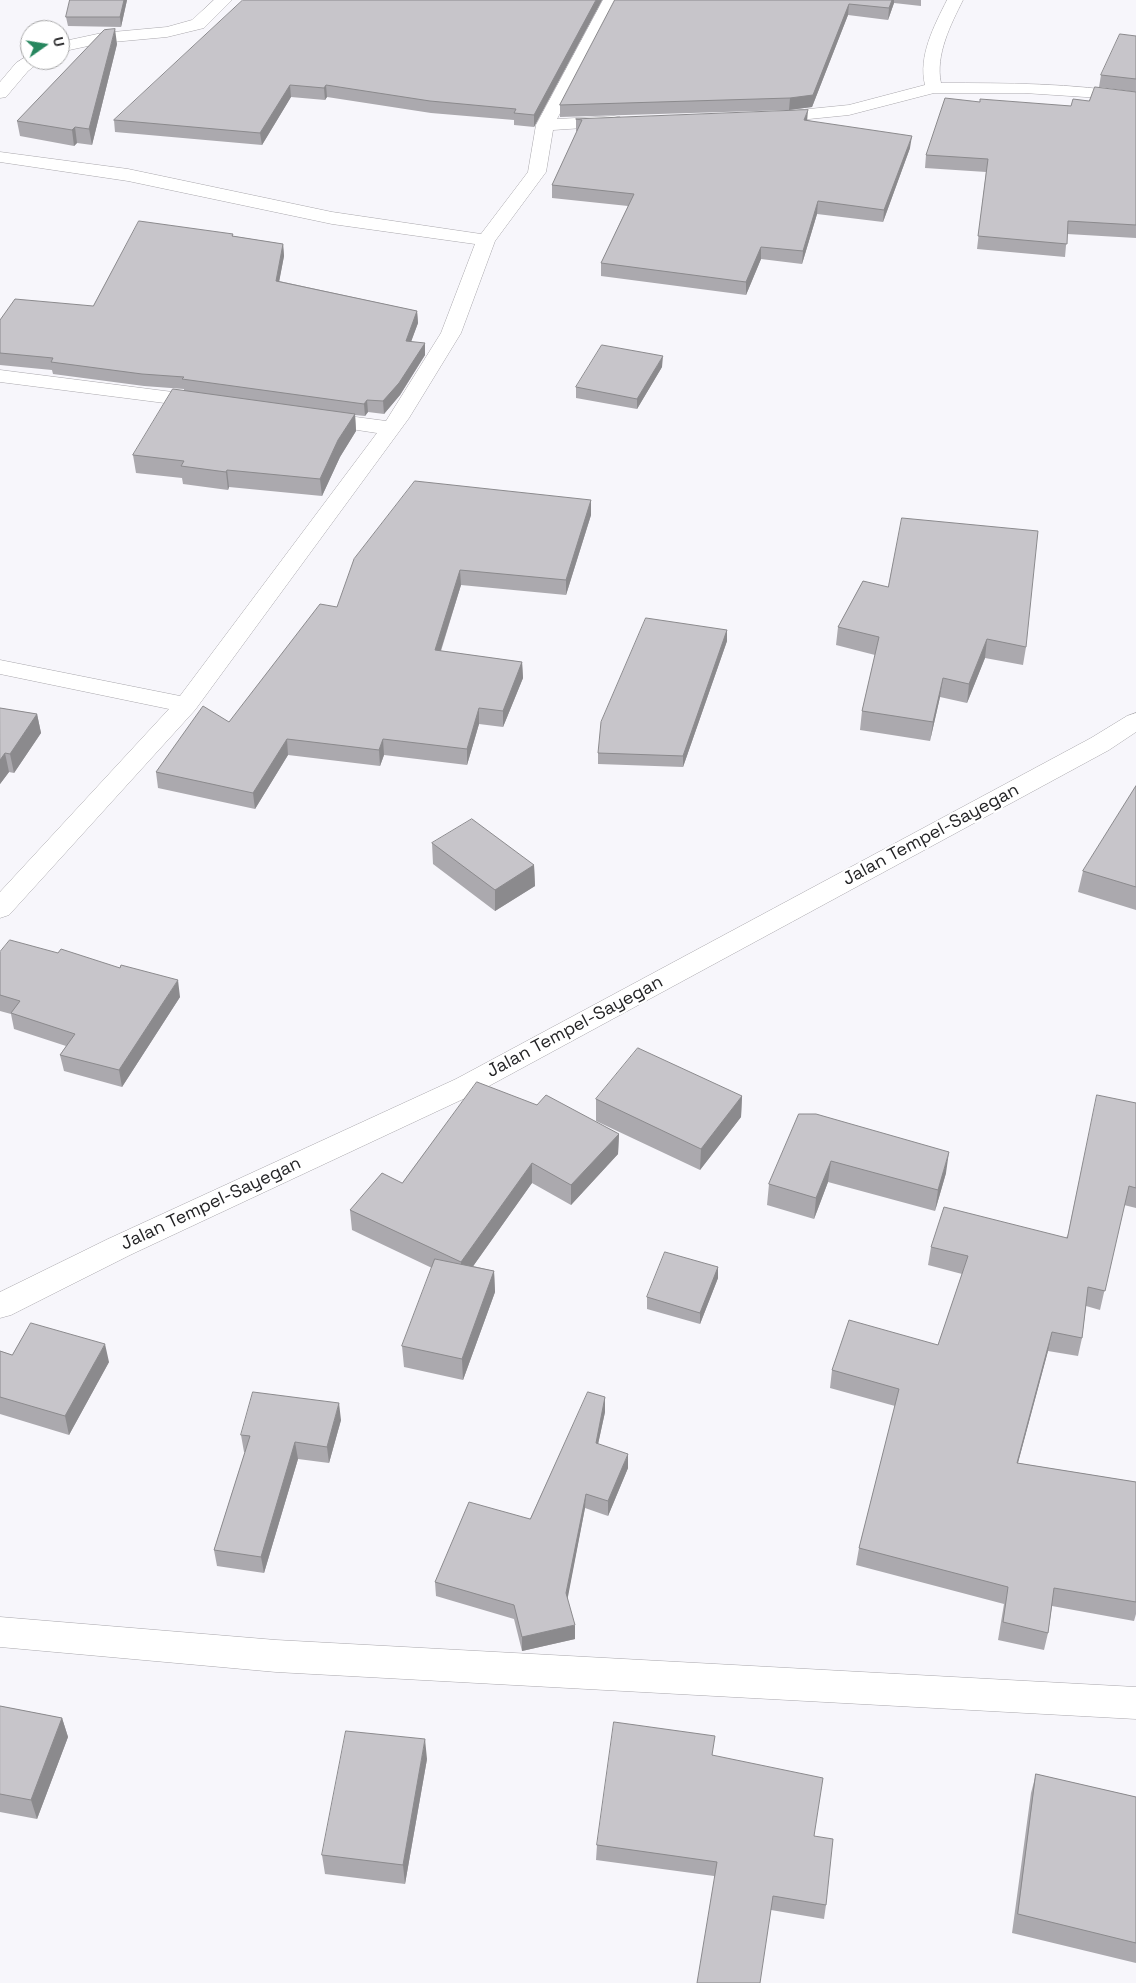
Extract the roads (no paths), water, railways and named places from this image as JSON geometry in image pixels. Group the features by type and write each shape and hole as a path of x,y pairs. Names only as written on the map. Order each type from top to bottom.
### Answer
{"street":[{"path":"70,45 102,38 167,32 198,24 224,0"},
{"path":"0,910 186,705 391,428 451,333 486,240 537,172 545,124 611,0"},
{"path":"934,88 931,79 940,30 955,0"},
{"path":"0,93 20,69"},
{"path":"753,118 789,117 849,110 934,88 1024,88 1101,93 1136,99"},
{"path":"545,124 634,121"},
{"path":"0,157 128,175 332,218 486,240"},
{"path":"0,376 227,405"},
{"path":"294,414 391,428"},
{"path":"0,667 186,705"},
{"name":"Jalan Tempel-Sayegan","path":"0,1306 119,1247 466,1086 1091,749 1136,721"},
{"path":"0,1632 276,1656 1136,1703"}]}
